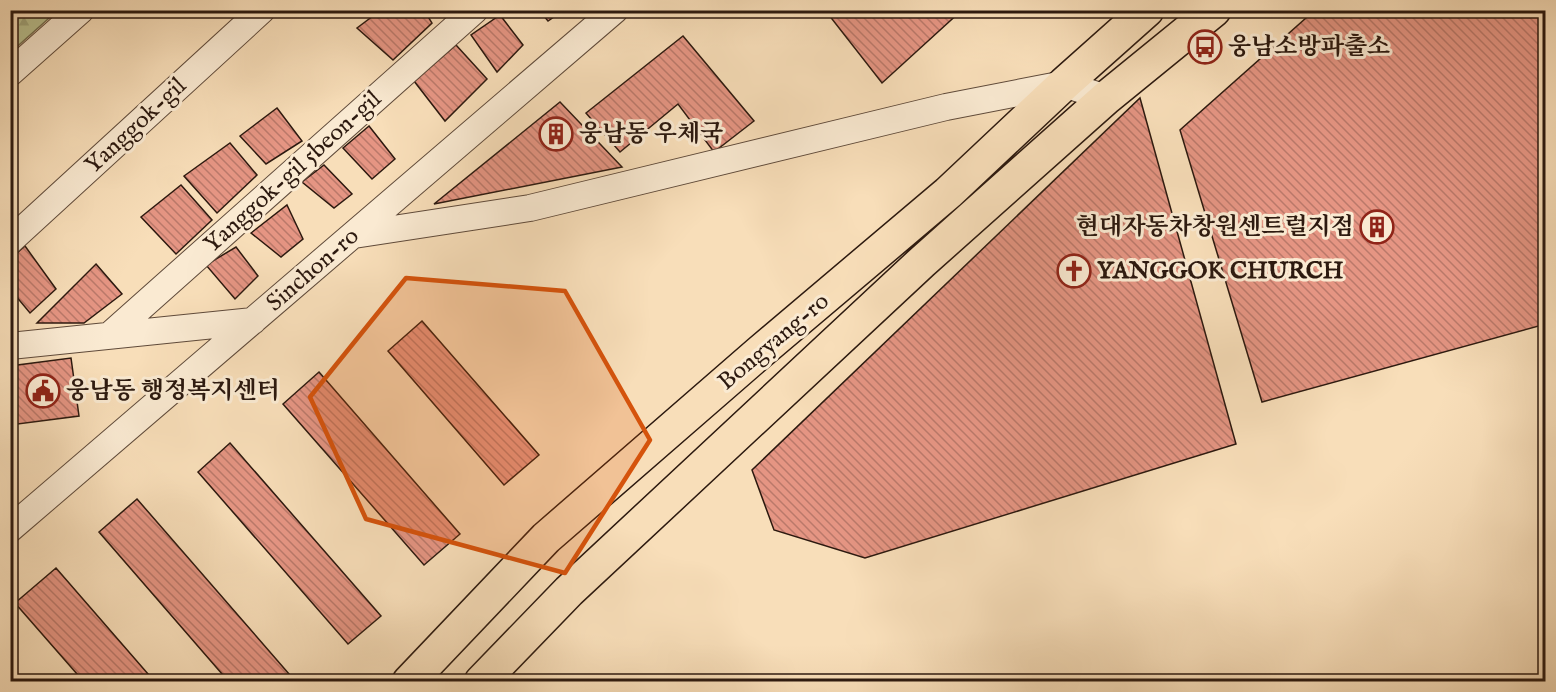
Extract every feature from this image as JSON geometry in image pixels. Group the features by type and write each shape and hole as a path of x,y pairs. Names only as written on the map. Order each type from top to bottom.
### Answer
{"main road":[{"name":"Bongyang-ro","path":"409,681 546,538 948,193 1147,10"},
{"name":"Bongyang-ro","path":"481,681 569,591 922,262 1106,98 1214,10"}],"street":[{"path":"10,73 81,10"},
{"name":"Yanggok-gil","path":"10,241 262,10"},
{"name":"Yanggok-gil 5beon-gil","path":"111,334 475,10"},
{"name":"Sinchon-ro","path":"10,529 615,10"},
{"path":"353,235 530,208 946,107 1064,84 1106,98"},
{"path":"10,346 254,321"}],"highlighted area":[{"path":"406,278 565,291 650,440 565,573 366,519 310,397"}],"green space":[{"path":"11,10 57,10 57,11 11,52"}],"building":[{"path":"381,10 424,10 432,23 393,60 357,28"},
{"path":"539,10 564,10 548,21"},
{"path":"825,10 962,10 882,83"},
{"name":"현대자동차창원센트럴지점","path":"1315,10 1546,10 1546,324 1262,402 1180,130"},
{"path":"500,15 523,45 497,72 471,35"},
{"path":"683,36 754,121 714,152 678,104 620,152 586,113"},
{"path":"456,45 487,79 445,121 414,81"},
{"name":"YANGGOK CHURCH","path":"1140,98 1236,444 865,558 774,530 752,470"},
{"name":"웅남동 우체국","path":"560,102 622,167 434,204"},
{"path":"277,108 302,141 266,164 240,136"},
{"path":"369,126 395,159 372,179 343,148"},
{"path":"230,143 257,175 217,213 184,176"},
{"path":"324,165 352,194 334,208 302,182"},
{"path":"181,185 212,220 176,254 141,217"},
{"path":"287,205 303,239 281,257 251,233"},
{"path":"25,246 56,289 30,313 10,289 10,259"},
{"path":"236,247 258,276 235,299 206,265"},
{"path":"96,264 122,294 84,323 37,323"},
{"path":"422,321 539,455 504,485 388,351"},
{"name":"웅남동 행정복지센터","path":"71,358 79,416 10,425 10,366"},
{"path":"319,372 460,534 424,565 283,404"},
{"path":"230,443 381,616 348,644 198,472"},
{"path":"137,499 296,682 229,682 99,532"},
{"path":"56,568 155,682 84,682 15,603"}],"place":[{"name":"웅남소방파출소","path":"1205,47"},
{"name":"웅남동 우체국","path":"556,134"},
{"name":"현대자동차창원센트럴지점","path":"1377,227"},
{"name":"YANGGOK CHURCH","path":"1074,271"},
{"name":"웅남동 행정복지센터","path":"43,391"}]}
